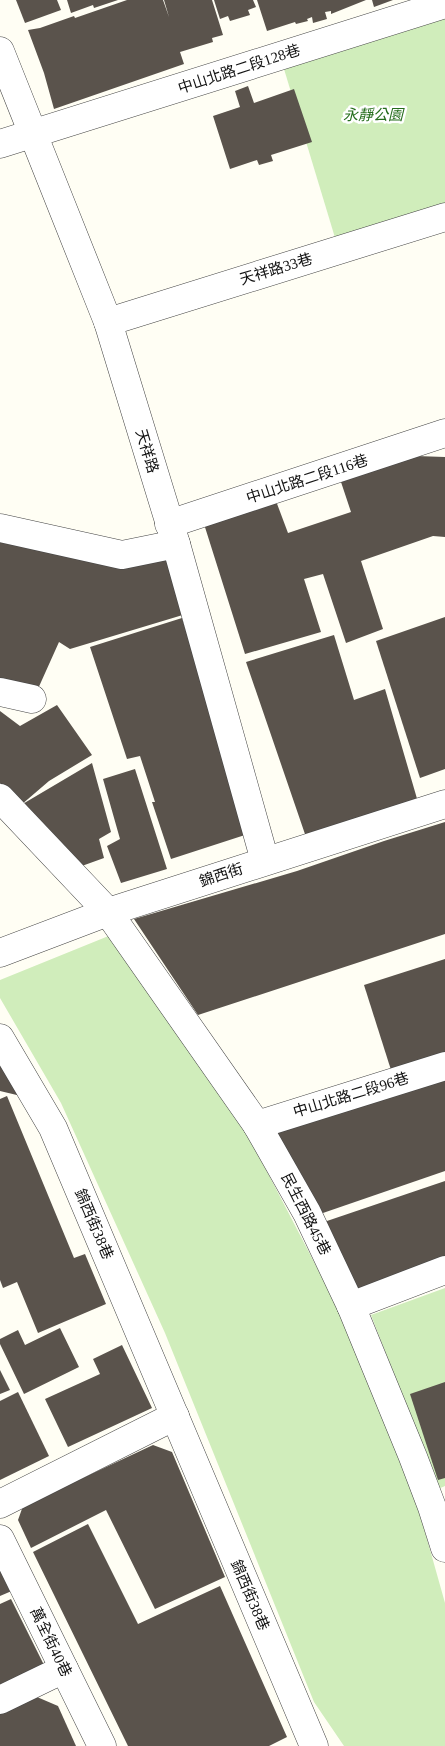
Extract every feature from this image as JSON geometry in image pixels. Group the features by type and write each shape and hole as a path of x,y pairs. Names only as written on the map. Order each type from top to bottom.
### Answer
{"street":[{"name":"中山北路二段128巷","path":"0,144 445,4"},
{"name":"天祥路","path":"0,50 108,322 173,534 265,861"},
{"name":"天祥路33巷","path":"108,322 445,216"},
{"name":"中山北路二段116巷","path":"0,528 122,555 173,534 445,433"},
{"path":"0,692 32,699"},
{"name":"民生西路45巷","path":"0,798 108,912 257,1125 307,1212 351,1306 439,1504 445,1548"},
{"name":"錦西街","path":"0,953 108,912 445,804"},
{"name":"錦西街38巷","path":"0,1038 53,1128 314,1746"},
{"name":"中山北路二段96巷","path":"257,1125 445,1066"},
{"path":"351,1306 445,1270"},
{"path":"0,1504 175,1416"},
{"name":"萬全街40巷","path":"0,1538 102,1746"},
{"path":"0,1700 64,1669"}],"green space":[{"name":"永靜公園","path":"445,15 445,208 336,241 284,69"},
{"path":"111,935 246,1131 339,1310 418,1507 445,1603 445,1746 344,1746 314,1702 165,1333 61,1103 0,998 0,980"},
{"path":"445,1288 445,1486 438,1489 371,1315"}],"building":[{"path":"16,0 57,0 61,10 25,23"},
{"path":"67,0 118,0 94,8 93,5 71,13"},
{"path":"127,0 163,0 169,17 164,0 212,0 223,35 212,38 213,42 180,52 184,64 54,109 44,73 28,30 40,28 74,16 75,18"},
{"path":"214,0 253,0 256,7 248,10 250,15 230,21 228,16 220,19"},
{"path":"257,0 366,0 331,14 331,11 325,12 327,19 313,23 312,17 307,19 308,21 296,24 295,22 267,31"},
{"path":"372,0 393,0 374,7"},
{"path":"248,86 254,103 294,89 312,142 271,155 273,161 259,165 257,160 230,169 213,116 240,107 235,91"},
{"path":"416,456 445,457 445,537 433,536 361,561 383,629 346,643 323,574 304,579 321,632 245,654 204,524 276,501 288,533 351,512 340,479"},
{"path":"0,541 169,556 186,614 70,649 59,642 37,691 0,683"},
{"path":"445,617 445,769 420,778 376,641"},
{"path":"182,618 248,834 171,859 152,802 155,802 140,756 127,759 90,647"},
{"path":"334,635 354,700 385,689 418,802 306,837 246,662"},
{"path":"57,705 92,755 49,781 21,805 92,763 111,832 99,839 104,858 79,867 0,783 0,711 20,726"},
{"path":"135,769 167,869 121,883 107,846 120,839 103,779"},
{"path":"445,822 445,934 198,1015 134,919 297,871"},
{"path":"445,959 445,1053 391,1070 364,985"},
{"path":"0,1050 21,1096 0,1091"},
{"path":"445,1077 445,1171 320,1214 276,1131"},
{"path":"7,1096 74,1258 85,1254 106,1304 38,1333 17,1282 3,1288 0,1280 0,1099"},
{"path":"445,1181 445,1259 357,1290 324,1222"},
{"path":"60,1328 79,1367 24,1394 0,1344 0,1339 18,1330 25,1345"},
{"path":"122,1345 152,1408 68,1447 45,1399 100,1374 93,1359"},
{"path":"0,1370 10,1390 0,1394"},
{"path":"445,1382 445,1478 438,1480 410,1394"},
{"path":"18,1392 49,1456 0,1480 0,1401"},
{"path":"153,1445 172,1452 225,1577 155,1609 106,1510 31,1548 18,1520 23,1506"},
{"path":"88,1524 138,1624 220,1586 287,1737 269,1746 128,1746 33,1552"},
{"path":"0,1562 14,1590 0,1596"},
{"path":"11,1599 45,1667 0,1688 0,1604"},
{"path":"37,1697 58,1706 76,1746 0,1746 0,1714"}]}
